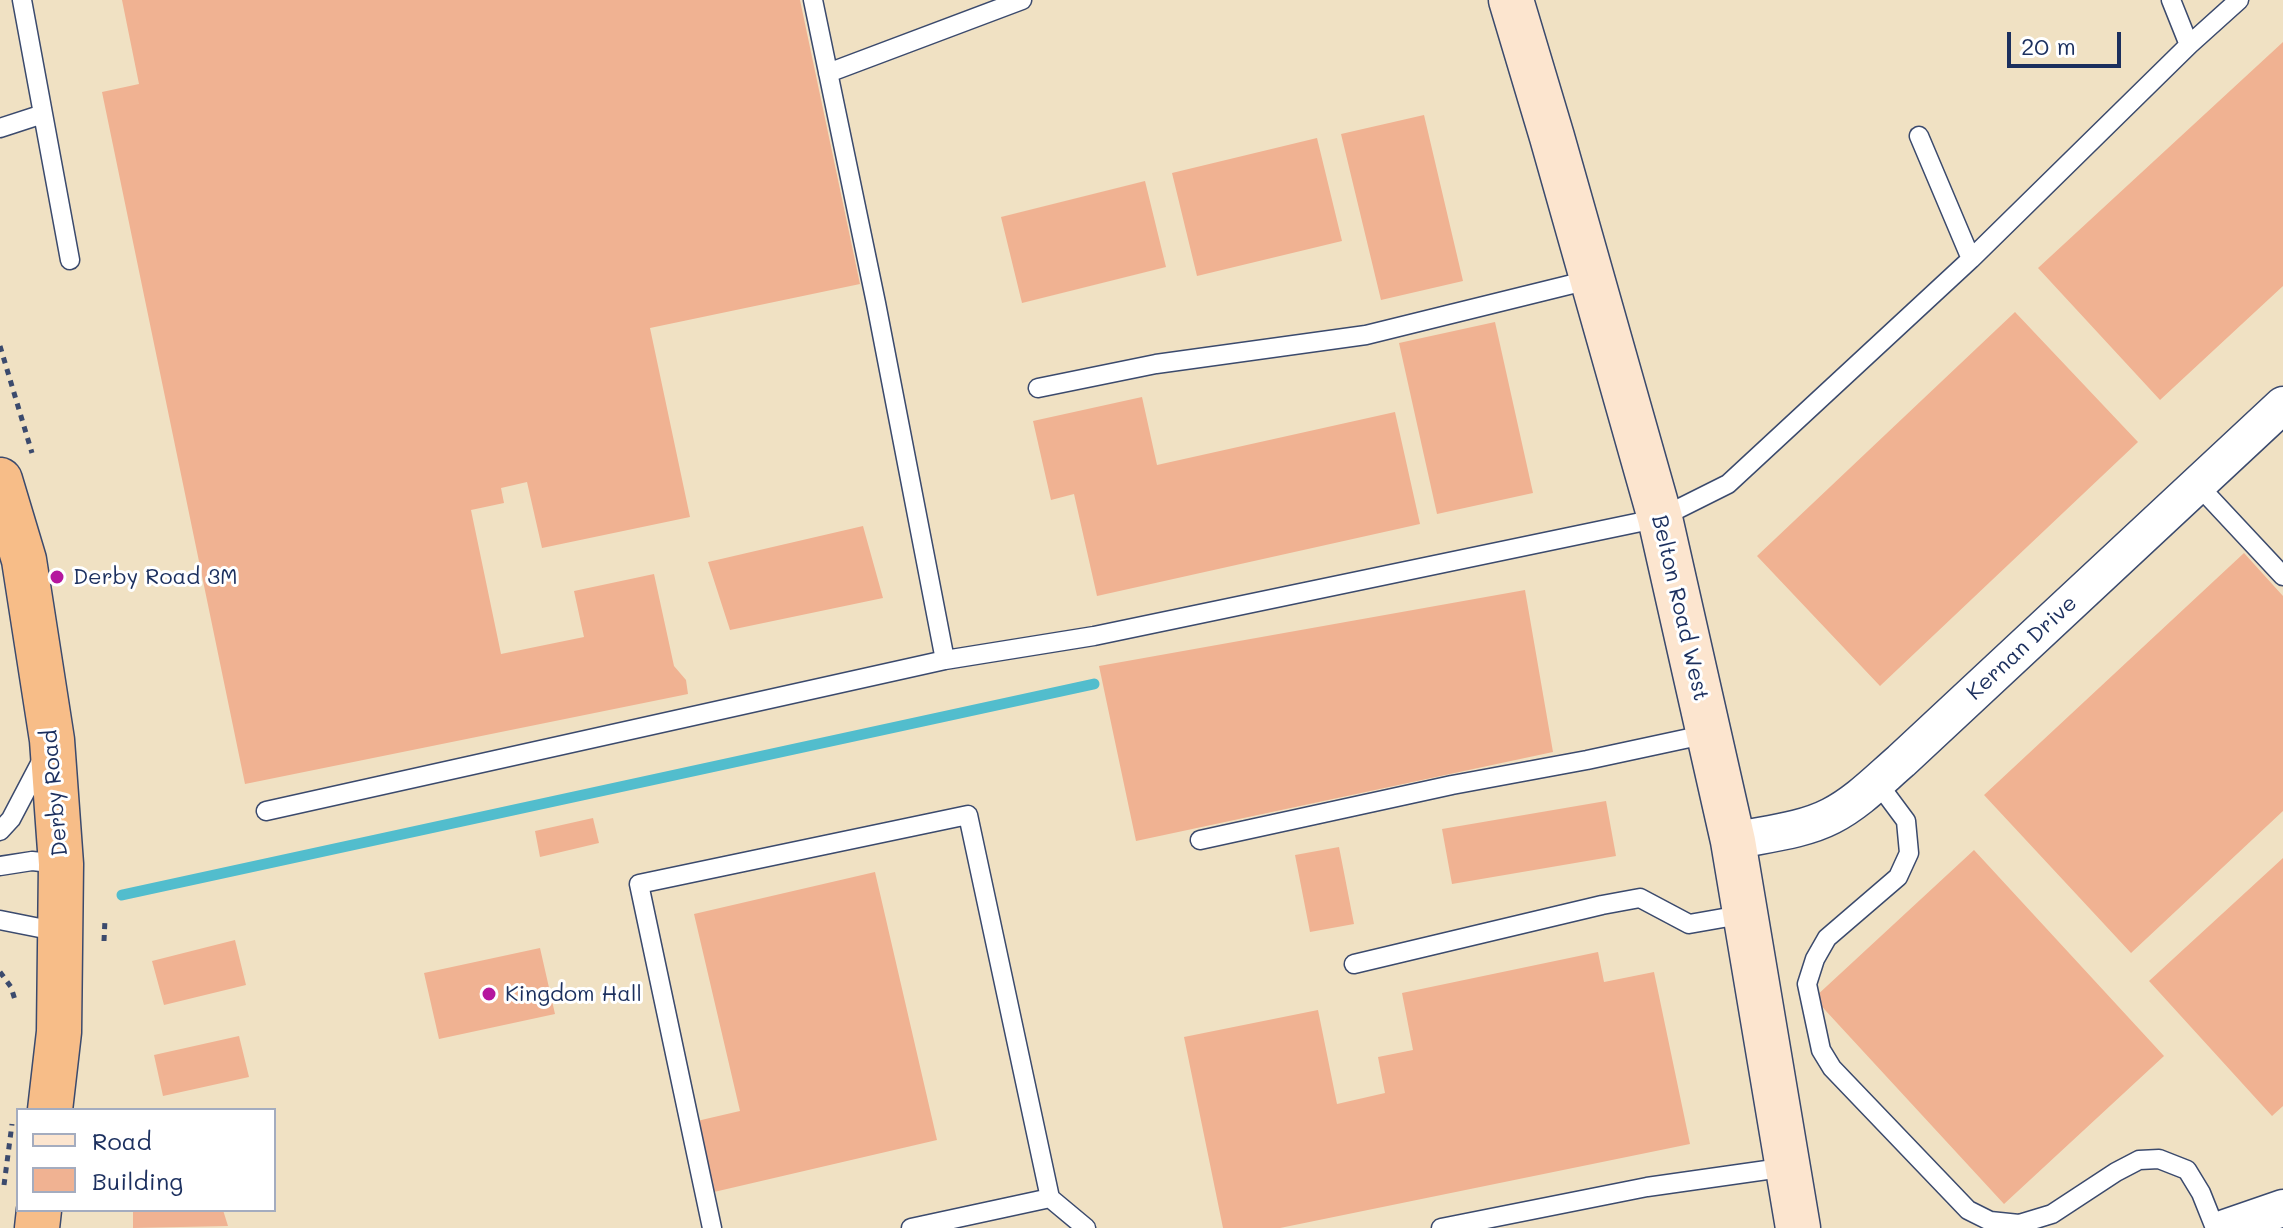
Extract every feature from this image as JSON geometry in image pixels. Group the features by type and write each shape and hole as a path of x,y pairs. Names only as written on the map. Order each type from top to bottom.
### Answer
{"highway":[{"name":"Derby Road","path":"0,480 24,560 52,740 61,864 59,1032 50,1108"}],"street":[{"name":"Belton Road West","path":"1511,0 1660,518 1733,841 1798,1228"},
{"name":"Kernan Drive","path":"1733,841 1804,826 1830,816 1855,801 2283,405"},
{"path":"2225,1228 2283,1208"}],"lane":[{"path":"22,0 70,260"},
{"path":"813,0 945,660"},
{"path":"828,73 1022,0"},
{"path":"2171,0 2189,45"},
{"path":"266,811 945,660 1094,636 1660,518 1728,484 1971,259 2239,0"},
{"path":"0,128 43,114"},
{"path":"1919,136 1971,259"},
{"path":"1038,388 1156,364 1366,335 1593,279"},
{"path":"2197,484 2283,576"},
{"path":"1200,840 1708,734"},
{"path":"0,831 11,819 52,740"},
{"path":"1877,782 1906,821 1909,853 1898,877 1827,938 1815,959 1807,984 1821,1050 1832,1068 1968,1210 1990,1221 2019,1224 2052,1214 2139,1160 2159,1159 2187,1170 2201,1193 2215,1228"},
{"path":"712,1228 639,884 968,815 1050,1198 1086,1228"},
{"path":"0,866 32,861 61,864"},
{"path":"1354,964 1640,898 1689,924 1746,914"},
{"path":"0,920 60,932"},
{"path":"1441,1228 1647,1187 1788,1167"},
{"path":"911,1228 1050,1198"}],"building":[{"path":"122,0 800,0 860,284 650,328 690,517 542,548 527,482 501,488 504,503 471,510 501,654 584,637 574,591 654,574 674,666 686,680 688,694 245,784 102,92 139,84"},
{"path":"2283,42 2283,286 2160,400 2038,268"},
{"path":"1424,115 1463,281 1381,300 1341,134"},
{"path":"1317,138 1342,241 1197,276 1172,173"},
{"path":"1145,181 1166,267 1022,303 1001,217"},
{"path":"2015,312 2138,442 1880,686 1757,556"},
{"path":"1495,322 1533,493 1437,514 1399,343"},
{"path":"1142,397 1157,465 1395,412 1420,524 1097,596 1074,494 1051,500 1033,421"},
{"path":"863,526 883,598 730,630 708,562"},
{"path":"2244,553 2283,596 2283,811 2131,953 1984,795"},
{"path":"1525,590 1553,752 1136,841 1099,666"},
{"path":"1606,801 1616,856 1452,884 1442,829"},
{"path":"593,818 599,843 540,857 535,831"},
{"path":"1339,847 1354,924 1310,932 1295,855"},
{"path":"1974,850 2164,1056 2004,1204 1814,998"},
{"path":"2283,858 2283,1106 2272,1116 2149,981"},
{"path":"875,872 937,1140 714,1192 697,1121 740,1111 694,914"},
{"path":"235,940 246,985 164,1005 152,961"},
{"name":"Kingdom Hall","path":"540,948 555,1014 439,1039 424,973"},
{"path":"1598,952 1604,982 1654,972 1690,1144 1280,1228 1223,1228 1184,1037 1318,1010 1337,1104 1385,1093 1378,1057 1413,1050 1402,993"},
{"path":"239,1036 249,1077 163,1096 154,1055"},
{"path":"133,1212 224,1212 228,1226 133,1228"}],"waterway":[{"path":"122,895 1094,684"}],"place":[{"name":"Derby Road 3M","path":"57,577"},
{"name":"Kingdom Hall","path":"489,994"}]}
